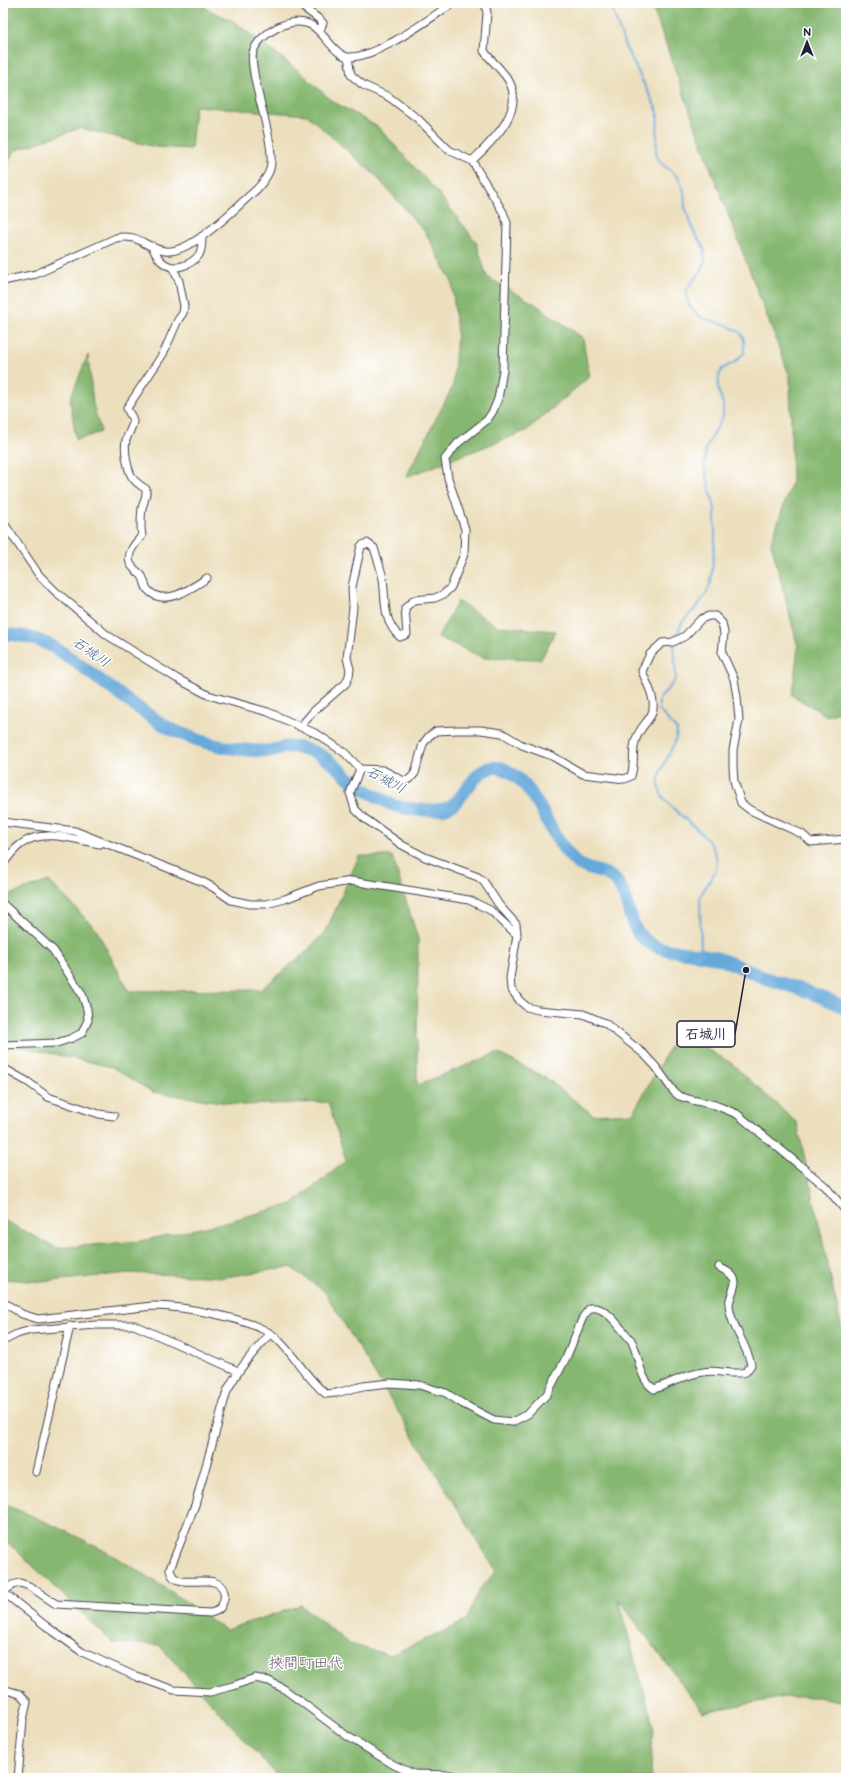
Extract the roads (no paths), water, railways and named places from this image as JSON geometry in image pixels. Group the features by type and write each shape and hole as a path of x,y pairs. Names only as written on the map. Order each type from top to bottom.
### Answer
{"street":[{"path":"297,3 323,23 320,30"},
{"path":"6,281 36,274 116,238 125,236 135,237 164,251 178,251 202,236 257,189 265,180 270,168 269,139 254,74 253,52 264,36 286,24 294,22 308,24 320,30 338,53 348,57 364,55 398,39 453,3"},
{"path":"472,161 488,144 510,115 513,94 510,82 484,51 487,13 485,3"},
{"path":"300,726 346,682 349,676 350,669 347,658 353,608 352,587 361,546 367,543 374,548 383,578 387,618 392,630 400,637 407,634 405,608 414,600 435,598 444,594 451,587 464,554 465,529 448,478 445,459 458,444 488,420 494,411 498,399 502,376 507,264 507,223 503,212 472,161 449,150 418,119 389,97 363,85 350,74 348,57"},
{"path":"152,246 156,255 164,264 173,268 181,267 199,255 202,245 202,236"},
{"path":"173,268 180,281 184,306 183,313 178,320 163,354 127,408 133,424 126,441 129,466 132,476 137,483 146,489 141,529 142,536 131,551 129,558 130,564 142,577 148,590 155,596 175,596 192,588 207,578"},
{"path":"3,522 39,575 55,591 107,635 176,678 208,695 268,712 317,734 344,753 360,770 383,770 404,781 410,779 415,773 423,744 436,731 481,730 502,733 522,745 543,751 583,774 625,779 631,776 633,770 633,748 638,732 652,712 653,701 642,671 650,654 662,643 673,642 685,636 701,619 709,616 715,616 722,623 724,632 722,653 734,680 737,697 739,720 733,750 733,767 734,781 741,803 750,810 802,834 811,842 846,839"},
{"path":"360,770 350,793 355,809 364,818 402,844 425,857 478,877 484,882 499,906 516,924 517,935 510,978 511,989 520,1001 527,1006 538,1010 583,1014 605,1023 644,1054 656,1067 674,1092 679,1096 715,1105 737,1114 825,1186 846,1211"},
{"path":"3,822 75,831 203,882 231,900 250,904 266,904 285,899 319,886 352,881 469,900 490,910 517,935"},
{"path":"3,864 19,846 32,838 46,835 112,846"},
{"path":"3,904 53,950 82,994 87,1008 88,1020 82,1032 62,1042 36,1045 3,1045"},
{"path":"3,1068 28,1082 48,1098 99,1114 114,1116"},
{"path":"3,1302 22,1314 38,1319 152,1306 168,1306 225,1316 264,1329 326,1394 363,1386 390,1383 419,1385 446,1393 463,1404 494,1420 512,1422 528,1414 547,1394 568,1356 583,1317 590,1308 595,1307 602,1309 635,1345 644,1380 654,1389 702,1372 714,1371 736,1375 746,1372 751,1365 749,1355 732,1321 729,1305 735,1282 731,1274 719,1267"},
{"path":"3,1341 17,1334 31,1330 70,1326 119,1324 134,1325 238,1371"},
{"path":"36,1472 70,1326"},
{"path":"270,1334 238,1371 228,1391 195,1505 170,1569 170,1574 180,1581 212,1582 219,1585 224,1593 223,1604 220,1609 210,1613 56,1604 29,1586 20,1583 12,1585 4,1592 46,1626 82,1652 137,1677 174,1690 210,1692 255,1678 269,1681 284,1689 347,1736 394,1765 414,1774 451,1775 458,1778"},
{"path":"3,1689 20,1694 27,1702 23,1720 18,1778"}],"waterway":[{"path":"610,3 625,46 658,112 656,155 661,163 678,177 684,190 685,207 694,232 704,248 705,259 702,270 686,290 689,306 702,318 727,325 741,333 744,340 744,353 735,362 722,369 719,376 718,389 723,404 723,416 706,448 704,466 715,509 715,538 711,582 707,592 698,606 682,622 675,638"},
{"name":"石城川","path":"3,634 30,638 52,646 140,709 173,730 207,743 241,750 271,751 286,747 308,750 324,757 359,786 394,806 424,810 439,810 446,808 457,801 474,779 481,773 496,767 506,770 517,777 526,786 540,807 559,841 574,861 585,867 609,875 617,882 625,897 631,920 639,934 652,945 669,950 705,955 720,959 765,978 818,996 846,1009"},
{"path":"674,644 676,677 674,682 659,699 659,710 677,730 674,745 663,765 659,779 659,787 663,797 671,807 703,835 711,845 716,856 715,873 700,898 701,955"}],"place":[{"name":"石城川","path":"746,970"}],"district":[{"name":"挾間町田代","path":"306,1663"}]}
